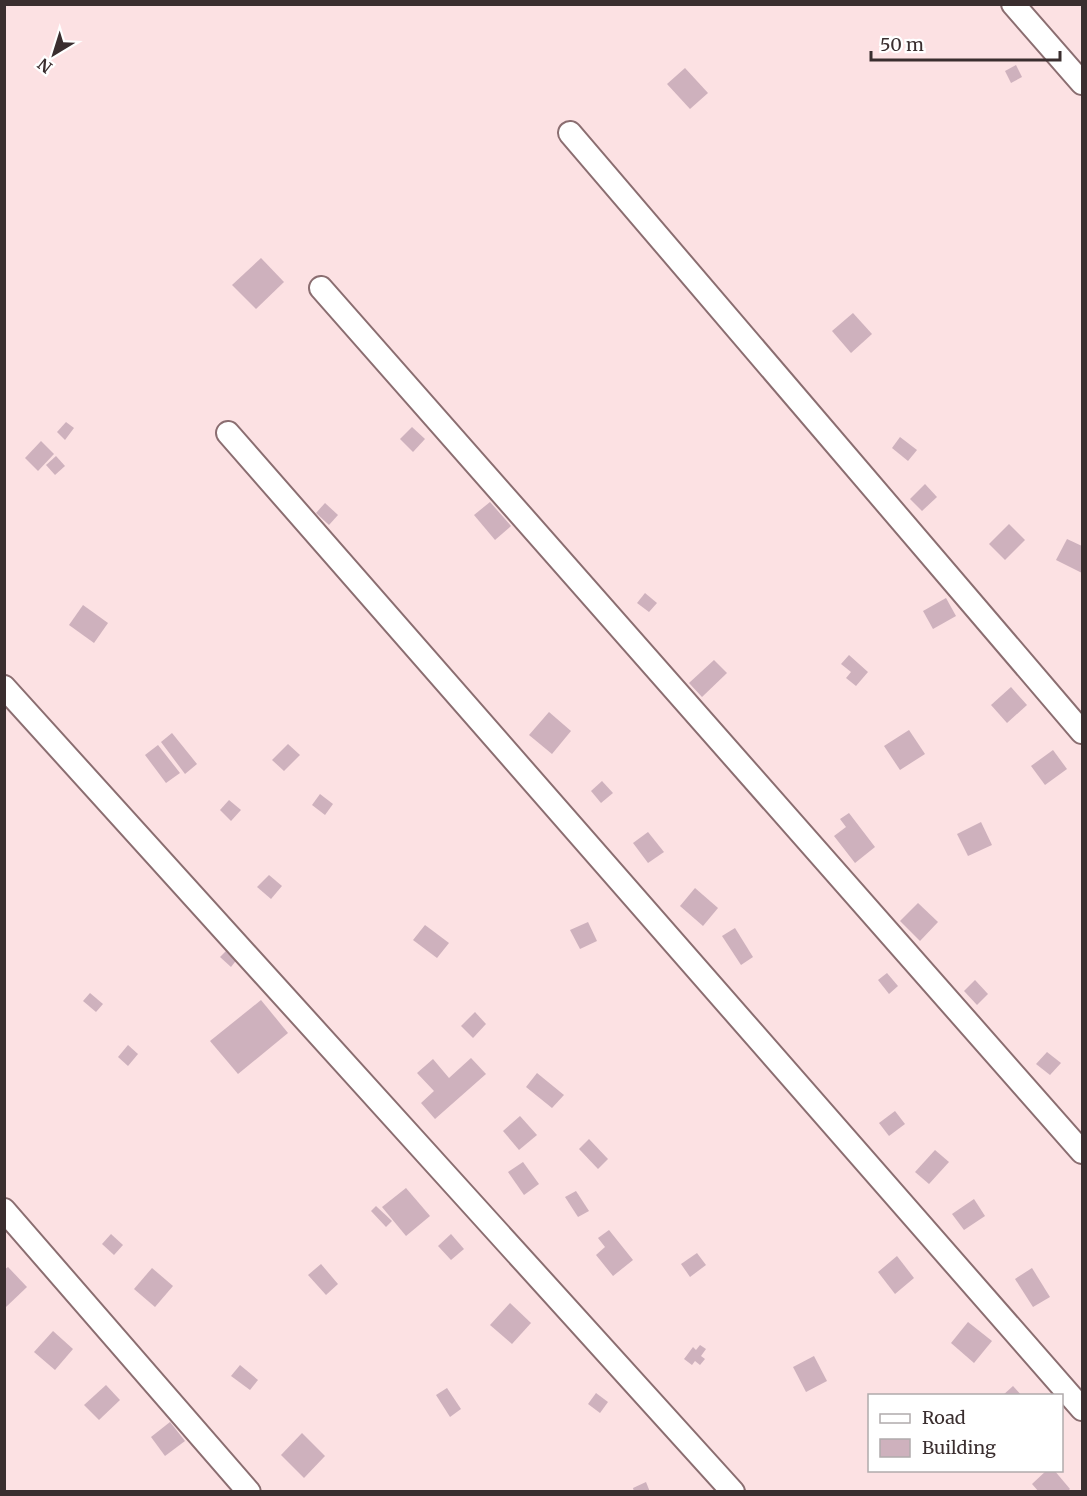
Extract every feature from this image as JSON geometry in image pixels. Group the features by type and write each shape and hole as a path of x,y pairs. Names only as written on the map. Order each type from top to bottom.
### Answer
{"street":[{"path":"1013,4 1083,83"},
{"path":"570,133 1083,732"},
{"path":"321,288 1083,1152"},
{"path":"228,433 1083,1409"},
{"path":"4,687 733,1491"},
{"path":"4,1210 249,1491"}],"building":[{"path":"1016,65 1022,77 1011,83 1005,71"},
{"path":"685,68 708,93 690,109 667,84"},
{"path":"261,258 284,282 256,309 232,285"},
{"path":"853,313 872,334 851,353 832,331"},
{"path":"66,422 74,428 65,440 57,432"},
{"path":"412,427 425,439 413,452 400,439"},
{"path":"900,437 917,450 908,461 892,448"},
{"path":"41,441 54,454 38,471 25,458"},
{"path":"56,456 65,466 55,475 46,465"},
{"path":"925,484 937,497 922,511 910,499"},
{"path":"490,502 511,526 495,540 474,515"},
{"path":"325,503 338,515 329,525 316,513"},
{"path":"1009,524 1025,540 1005,560 989,544"},
{"path":"1067,539 1082,546 1082,573 1056,560"},
{"path":"645,593 657,603 649,612 637,603"},
{"path":"946,598 956,616 933,629 923,611"},
{"path":"83,605 108,623 94,643 69,625"},
{"path":"849,655 868,672 856,686 846,678 851,672 841,664"},
{"path":"714,660 727,673 702,697 689,683"},
{"path":"1011,687 1027,705 1007,723 991,705"},
{"path":"549,712 571,731 552,754 529,735"},
{"path":"909,730 925,754 900,770 884,746"},
{"path":"172,733 197,764 185,774 161,742"},
{"path":"288,744 300,755 284,771 272,760"},
{"path":"158,745 180,773 166,783 145,755"},
{"path":"1053,750 1067,769 1045,785 1031,766"},
{"path":"602,781 613,793 601,803 591,791"},
{"path":"320,794 333,804 325,815 312,805"},
{"path":"229,800 241,810 231,821 220,810"},
{"path":"849,813 875,847 855,863 834,836 846,827 840,819"},
{"path":"981,822 992,845 968,856 957,834"},
{"path":"648,832 664,852 648,863 633,843"},
{"path":"269,875 282,886 271,899 257,887"},
{"path":"695,888 718,908 703,926 680,906"},
{"path":"918,903 938,922 920,941 900,921"},
{"path":"588,922 597,941 580,949 570,930"},
{"path":"425,925 449,943 437,958 413,940"},
{"path":"735,928 753,957 741,965 722,936"},
{"path":"228,949 238,958 231,967 220,957"},
{"path":"887,973 898,986 889,994 878,980"},
{"path":"975,980 988,994 977,1005 964,991"},
{"path":"90,993 103,1004 96,1012 83,1001"},
{"path":"261,1000 288,1033 238,1074 210,1041"},
{"path":"475,1012 486,1024 473,1038 461,1026"},
{"path":"128,1045 138,1054 128,1066 118,1057"},
{"path":"1047,1052 1061,1063 1050,1075 1036,1064"},
{"path":"471,1058 486,1074 435,1119 421,1103 434,1091 417,1073 433,1059 449,1078"},
{"path":"537,1073 564,1095 552,1108 526,1087"},
{"path":"895,1111 905,1124 889,1136 879,1123"},
{"path":"520,1116 537,1135 519,1150 503,1131"},
{"path":"589,1139 608,1159 598,1169 579,1149"},
{"path":"935,1150 949,1162 929,1184 915,1172"},
{"path":"523,1162 539,1184 524,1195 508,1172"},
{"path":"406,1188 430,1216 406,1236 382,1207"},
{"path":"576,1191 589,1211 578,1217 565,1197"},
{"path":"974,1199 985,1216 964,1230 952,1214"},
{"path":"376,1206 392,1221 386,1227 371,1211"},
{"path":"609,1230 633,1260 613,1276 596,1255 605,1247 598,1238"},
{"path":"111,1234 123,1245 114,1255 102,1244"},
{"path":"451,1234 464,1249 451,1260 438,1246"},
{"path":"697,1253 706,1265 690,1277 681,1264"},
{"path":"897,1256 914,1278 895,1294 878,1272"},
{"path":"321,1264 338,1284 326,1295 308,1275"},
{"path":"8,1267 27,1287 6,1307 4,1305 4,1270"},
{"path":"152,1268 173,1286 155,1307 134,1289"},
{"path":"1032,1268 1050,1297 1033,1307 1015,1279"},
{"path":"510,1303 531,1323 512,1344 490,1325"},
{"path":"968,1322 992,1341 974,1363 951,1343"},
{"path":"53,1331 73,1349 55,1370 34,1352"},
{"path":"700,1345 706,1349 701,1356 705,1359 700,1365 695,1361 692,1365 684,1359 693,1347 696,1350"},
{"path":"814,1356 827,1381 806,1392 793,1367"},
{"path":"240,1365 258,1380 250,1390 231,1376"},
{"path":"106,1385 120,1400 99,1420 84,1405"},
{"path":"1013,1386 1020,1394 1004,1394"},
{"path":"447,1388 461,1409 450,1417 436,1395"},
{"path":"596,1393 608,1402 600,1413 588,1404"},
{"path":"170,1422 185,1441 165,1456 151,1437"},
{"path":"302,1433 325,1456 304,1478 281,1455"},
{"path":"1045,1472 1056,1472 1070,1489 1067,1492 1039,1492 1032,1484"},
{"path":"646,1482 650,1492 634,1492 633,1488"}]}
